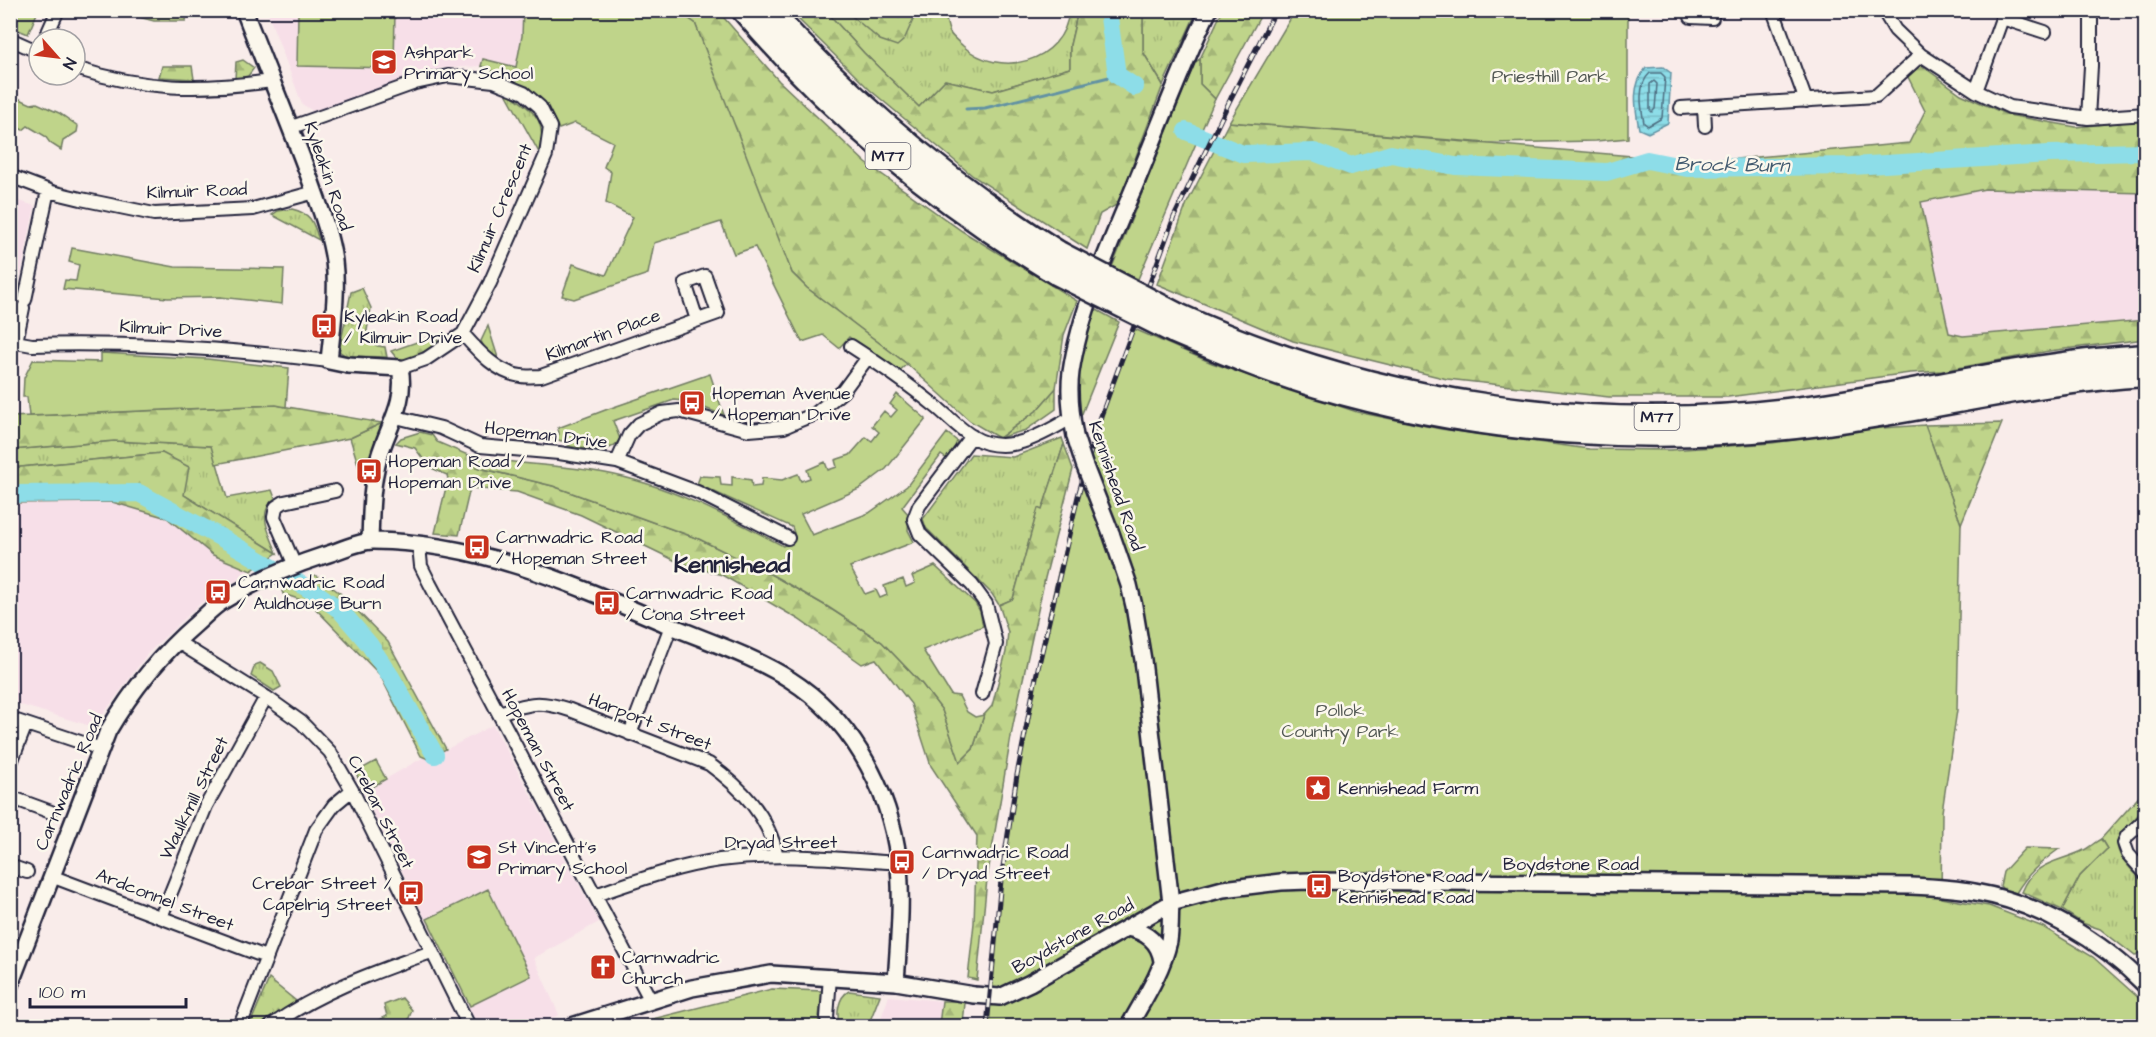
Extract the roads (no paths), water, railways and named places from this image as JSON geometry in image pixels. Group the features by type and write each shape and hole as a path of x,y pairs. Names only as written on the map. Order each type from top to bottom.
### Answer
{"highway":[{"name":"M77","path":"743,10 813,88 872,142 940,197 1022,253 1058,263 1175,323 1231,356 1317,386 1413,411 1546,430 1630,435 1721,434 1812,425 2036,387 2145,354"},
{"name":"M77","path":"769,10 834,79 921,157 1010,221 1058,263"},
{"name":"M77","path":"2099,369 2145,375"},
{"path":"2099,369 2145,383"}],"street":[{"path":"50,27 58,10"},
{"name":"Kyleakin Road","path":"244,10 270,81 292,127 330,237 334,263 329,361"},
{"name":"Kennishead Road","path":"1129,1026 1162,961 1169,938 1171,903 1143,660 1134,606 1111,532 1075,436 1071,417 1070,374 1088,308 1114,235 1209,10"},
{"path":"1691,10 1691,17 1712,18 1712,10"},
{"path":"1773,10 1806,101"},
{"path":"1883,10 1895,30 1921,55 1976,91 2010,107 2088,118 2145,114"},
{"path":"2088,118 2091,10"},
{"path":"1976,91 2003,14 2045,32"},
{"path":"10,39 27,47"},
{"path":"1681,108 1876,96 1921,55"},
{"path":"87,72 149,86 183,88 225,87 270,81"},
{"name":"Kilmuir Crescent","path":"292,127 415,82 448,76 494,81 524,93 540,107 550,127 546,155 490,283 463,334 426,359 400,368 348,365 329,361"},
{"path":"1704,108 1705,126"},
{"name":"Kilmuir Road","path":"10,176 81,199 154,214 253,208 315,192"},
{"path":"13,341 24,304 48,190"},
{"name":"Kilmartin Place","path":"463,334 486,358 504,369 520,376 541,376 697,320"},
{"name":"Kilmuir Drive","path":"13,341 32,345 174,346 259,352 329,361"},
{"path":"851,346 933,404 972,436 984,442 1002,445 1018,443 1047,432 1071,417"},
{"path":"617,462 629,435 639,424 662,413 679,411 749,430 784,427 815,414 843,391 868,357"},
{"path":"370,541 372,484 380,455 396,417 402,393 400,368"},
{"name":"Hopeman Drive","path":"396,417 441,428 480,446 559,453 617,462 697,492 788,538"},
{"path":"972,436 919,506 914,519 916,528 923,538 972,585 986,604 996,644 982,694"},
{"path":"318,481 321,494"},
{"path":"301,564 274,517 276,507 284,502 335,491"},
{"name":"Carnwadric Road","path":"10,985 100,749 129,696 176,641 220,603 301,564 370,541 447,548 530,569 733,649 796,682 820,702 860,751 878,784 891,818 900,863 901,913 896,982"},
{"name":"Hopeman Street","path":"419,546 426,575 651,1001"},
{"path":"630,734 671,626"},
{"name":"Crebar Street","path":"176,641 266,697 301,722 330,752 352,790 470,1026"},
{"name":"Waulkmill Street","path":"161,917 206,806 266,697"},
{"name":"Harport Street","path":"498,713 536,702 548,704 570,710 709,764 728,777 744,793 766,823 774,839 777,856"},
{"path":"11,719 100,749"},
{"path":"10,765 26,724"},
{"path":"240,1026 316,830 334,806 352,790"},
{"path":"10,797 51,812"},
{"path":"2145,819 2127,836 2124,843 2128,854 2145,874"},
{"name":"Dryad Street","path":"595,895 667,871 722,860 777,856 900,863"},
{"path":"10,866 27,872"},
{"name":"Ardconnel Street","path":"51,876 266,957"},
{"name":"Boydstone Road","path":"572,1026 692,988 771,974 896,982 1000,997 1030,983 1171,903 1223,889 1299,882 1864,885 1942,888 1977,892 2014,902 2048,916 2088,938 2126,967 2145,986"},
{"path":"1127,928 1138,930 1154,941 1160,950 1162,961"},
{"path":"272,1026 305,1004 339,986 431,952"},
{"path":"829,1026 827,1018 830,976"}],"water":[{"path":"1663,67 1671,73 1668,123 1648,133 1639,129 1636,89 1646,68"}],"waterway":[{"path":"892,10 899,17"},
{"name":"Brock Burn","path":"1108,10 1117,75 1135,87"},
{"path":"966,109 985,108 1117,75"},
{"name":"Brock Burn","path":"1186,131 1243,154 1314,152 1351,166 1391,154 1455,166 1607,172 1647,160 1687,168 1852,166 2049,154 2146,152"},
{"path":"10,494 139,493 319,595 340,610 369,644 391,677 435,755"}],"railway":[{"path":"987,1026 1001,880 1017,775 1036,677 1078,496 1101,416 1174,217 1276,10"}],"place":[{"name":"Ashpark Primary School","path":"384,62"},
{"name":"Kyleakin Road / Kilmuir Drive","path":"324,326"},
{"name":"Hopeman Avenue / Hopeman Drive","path":"692,403"},
{"name":"Hopeman Road / Hopeman Drive","path":"369,471"},
{"name":"Carnwadric Road / Hopeman Street","path":"477,547"},
{"name":"Carnwadric Road / Auldhouse Burn","path":"218,592"},
{"name":"Carnwadric Road / Cona Street","path":"607,603"},
{"name":"Kennishead Farm","path":"1318,788"},
{"name":"St Vincent's Primary School","path":"479,857"},
{"name":"Carnwadric Road / Dryad Street","path":"902,862"},
{"name":"Boydstone Road / Kennishead Road","path":"1319,886"},
{"name":"Crebar Street / Capelrig Street","path":"411,893"},
{"name":"Carnwadric Church","path":"603,967"}],"district":[{"name":"Kennishead","path":"732,565"}],"park label":[{"name":"Priesthill Park","path":"1550,76"},
{"name":"Pollok Country Park","path":"1340,720"}]}
